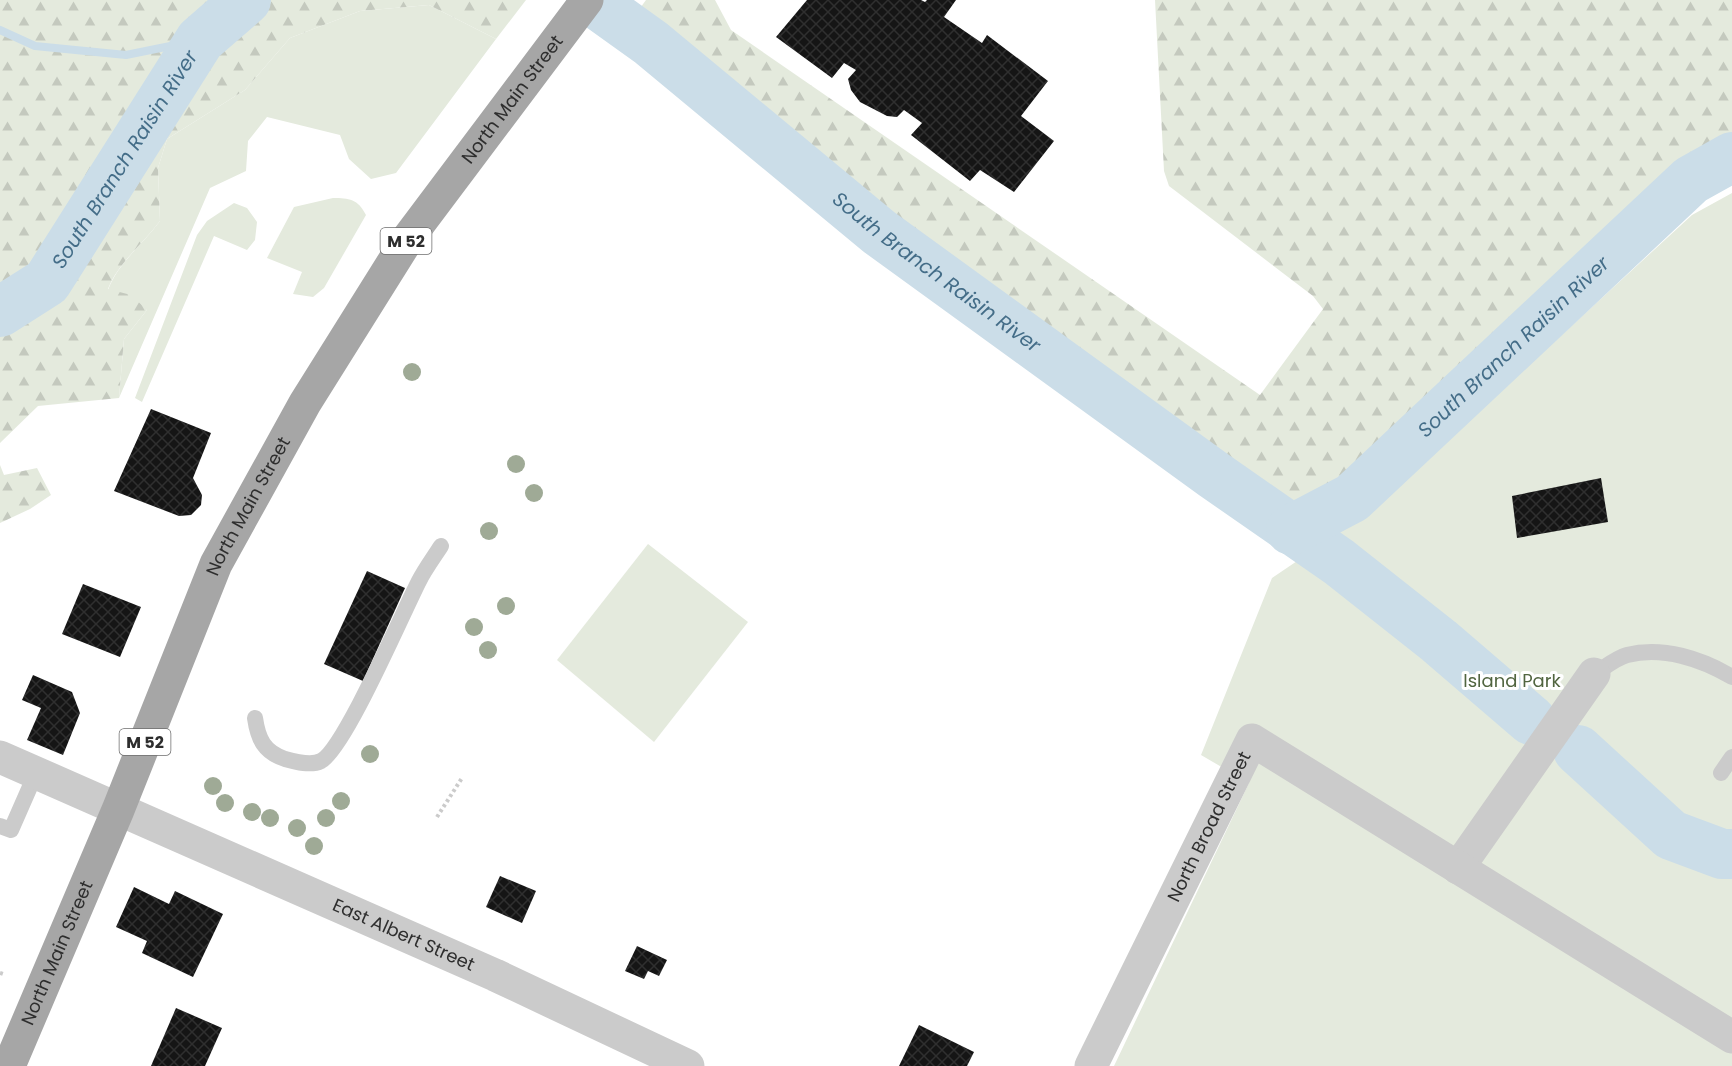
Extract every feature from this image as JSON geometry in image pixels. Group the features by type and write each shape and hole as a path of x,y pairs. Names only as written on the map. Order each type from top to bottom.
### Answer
{"main road":[{"name":"North Main Street","path":"9,1066 118,810 216,564 293,425 409,237 587,0"}],"street":[{"path":"1458,868 1594,674"},
{"name":"North Broad Street","path":"1091,1066 1252,741 1732,1037"},
{"name":"East Albert Street","path":"0,757 495,975 688,1066"}],"lane":[{"path":"255,718 257,735 264,747 284,758 312,764 330,754 368,688 420,578 441,546"},
{"path":"1594,674 1627,655 1673,653 1713,665 1732,677"},
{"path":"1721,773 1732,757"},
{"path":"0,826 11,830 36,773"}],"path":[{"path":"437,817 462,778"}],"green space":[{"path":"0,0 526,0 496,39 429,5 360,11 290,38 245,90 167,139 158,168 160,221 124,262 108,289 131,295 147,310 124,339 119,398 38,406 0,443"},
{"path":"646,0 715,0 731,30 1260,395 1323,309 1313,296 1169,186 1164,171 1155,0 1732,0 1732,157 1691,180 1352,498 1291,530 879,232 627,26"},
{"path":"429,5 496,39 396,173 371,179 349,159 340,135 267,117 248,141 246,171 210,188 119,398 124,339 147,310 108,290 124,262 160,221 158,168 167,139 245,90 290,38 360,11"},
{"name":"Island Park","path":"1732,193 1732,1066 1114,1066 1249,783 1201,755 1272,578 1368,513 1692,215"},
{"path":"333,198 352,200 366,215 324,288 313,297 293,294 302,272 267,258 294,207"},
{"path":"234,203 247,208 257,222 255,240 247,250 214,236 142,402 135,398 197,235 207,221"},
{"path":"0,465 4,475 37,468 51,495 30,509 0,523"},
{"path":"648,544 748,622 654,742 557,660"}],"building":[{"path":"807,0 921,0 925,2 927,0 956,0 944,17 982,43 987,35 1048,81 1021,116 1054,141 1014,192 980,170 970,181 911,135 922,123 904,110 897,117 887,116 860,102 851,90 848,79 856,70 844,63 832,78 776,37"},
{"path":"151,409 211,433 193,478 202,495 201,505 191,515 179,516 114,491"},
{"path":"1601,478 1608,522 1517,538 1512,496"},
{"path":"367,571 405,588 363,681 324,664"},
{"path":"83,584 141,607 120,657 62,634"},
{"path":"33,675 72,692 80,713 63,755 27,740 41,708 22,700"},
{"path":"500,876 536,891 522,923 486,907"},
{"path":"134,887 169,904 175,891 223,914 193,977 142,953 147,941 116,927"},
{"path":"637,946 667,960 659,976 648,971 644,979 625,971"},
{"path":"176,1008 222,1028 205,1066 151,1066"},
{"path":"919,1025 974,1052 967,1066 899,1066"}],"waterway":[{"name":"South Branch Raisin River","path":"0,312 47,282 200,40 246,0"},
{"name":"South Branch Raisin River","path":"591,0 651,43 879,232 1214,475 1339,562 1439,641 1531,720"},
{"path":"0,30 35,46 126,55 200,40"},
{"name":"South Branch Raisin River","path":"1291,530 1352,498 1691,180 1732,157"},
{"name":"South Branch Raisin River","path":"1578,750 1671,835 1722,854 1732,854"}]}
